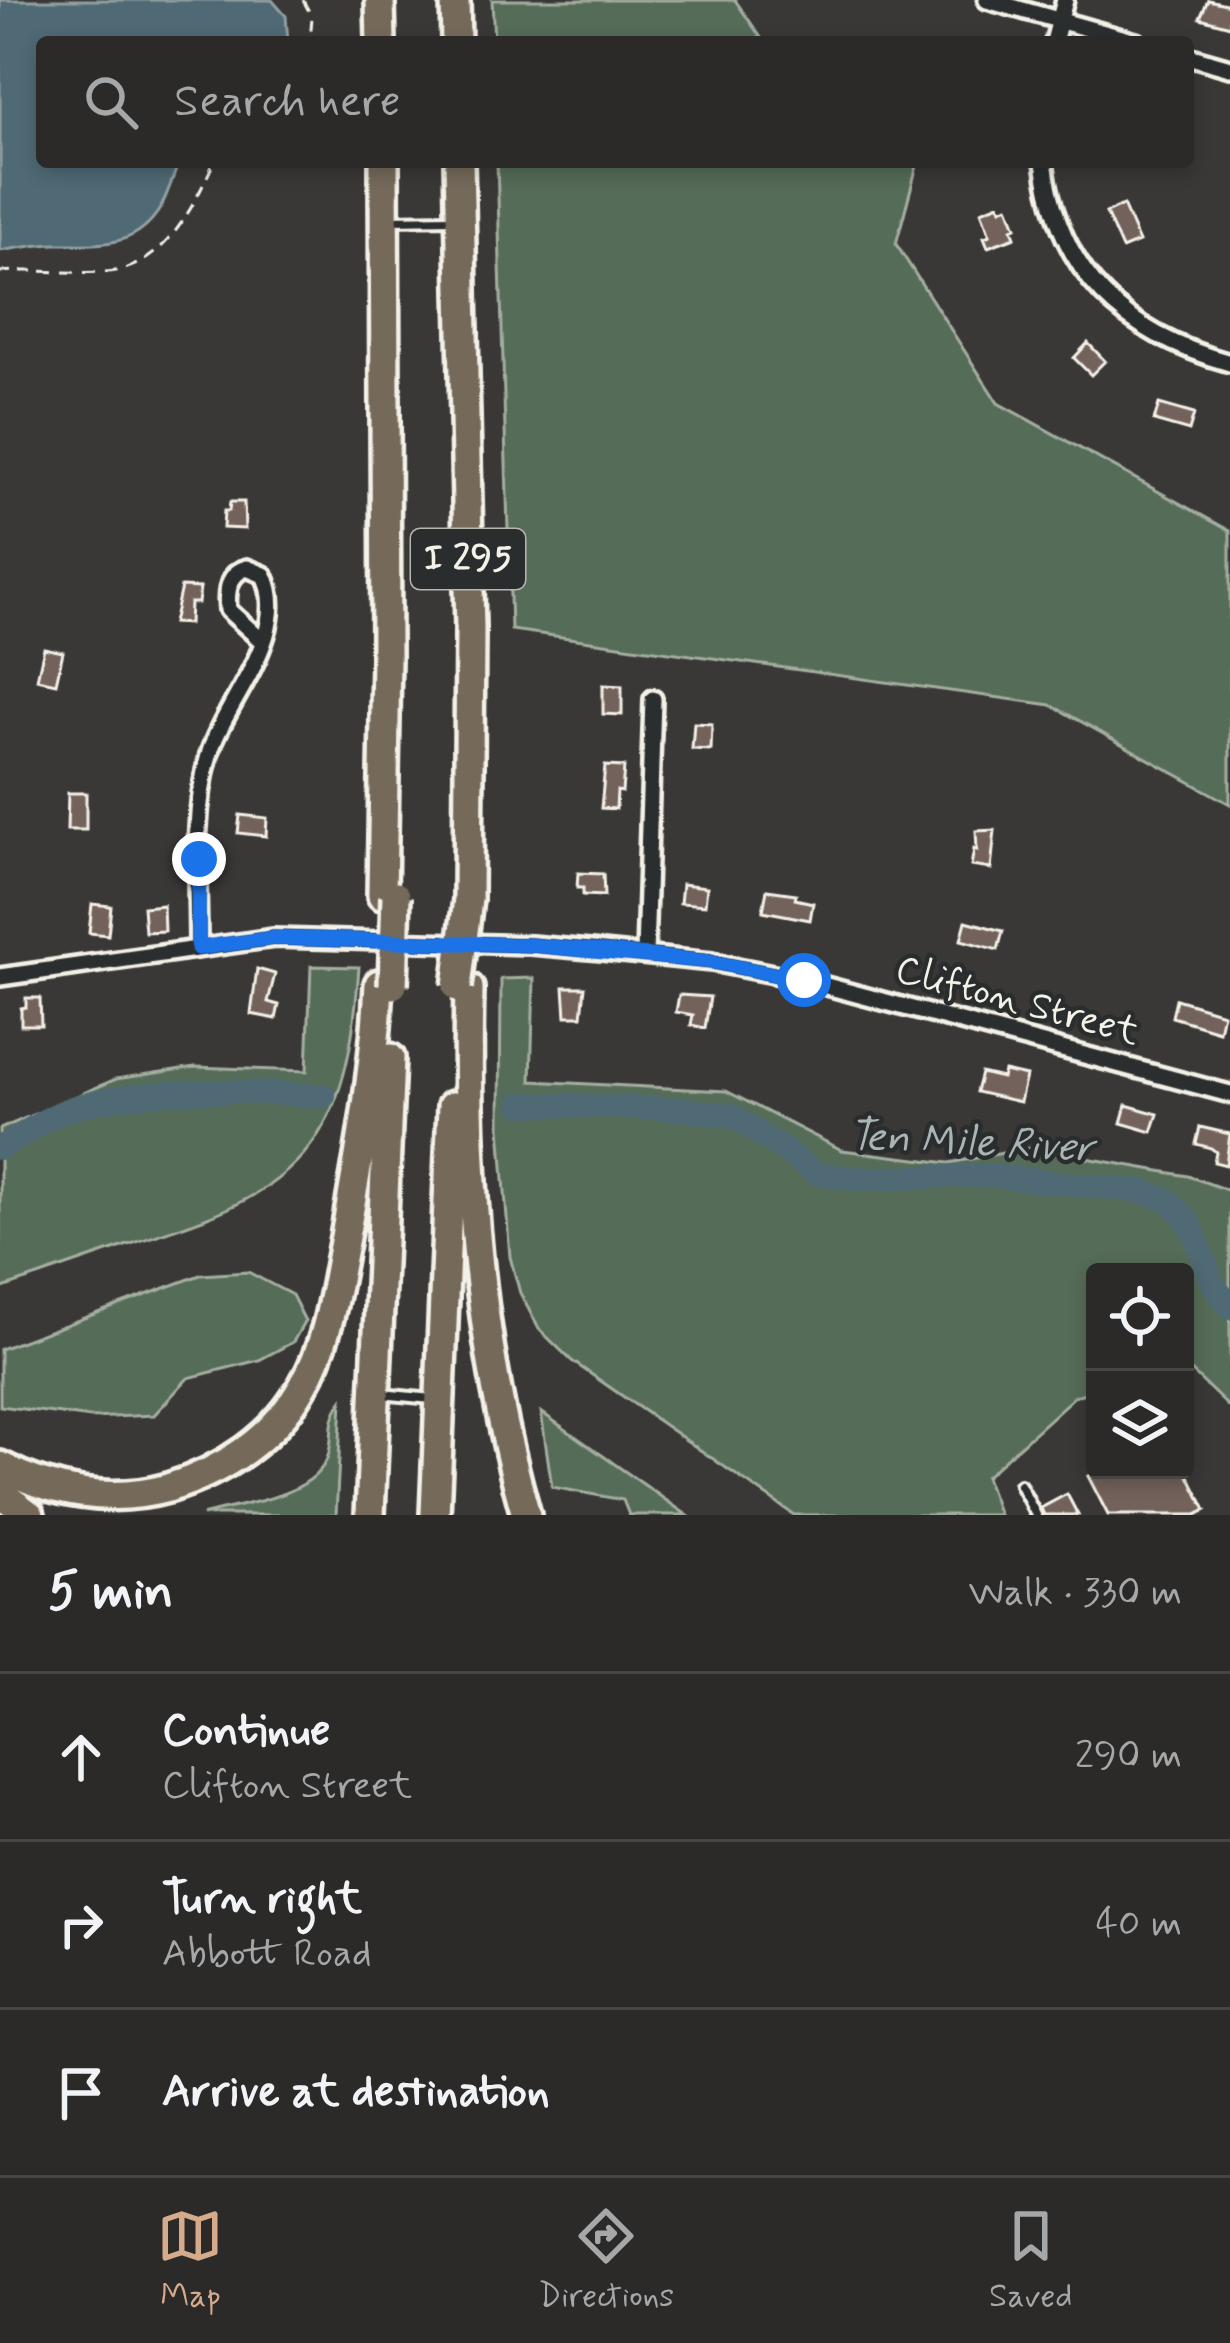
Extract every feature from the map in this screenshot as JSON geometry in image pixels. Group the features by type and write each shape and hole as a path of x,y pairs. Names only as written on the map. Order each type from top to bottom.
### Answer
{"highway":[{"path":"380,0 381,36"},
{"path":"455,0 456,36"},
{"path":"370,1515 389,896 384,168"},
{"name":"I 295","path":"459,168 471,664 463,988"},
{"path":"0,1466 28,1480 69,1491 116,1496 154,1491 229,1462 262,1437 290,1406 312,1370 330,1312 386,985"},
{"path":"434,1515 463,988"},
{"path":"463,988 479,1275 503,1428 526,1515"},
{"path":"0,1493 30,1515"}],"street":[{"path":"987,0 1114,36"},
{"path":"1055,36 1065,0"},
{"path":"1194,58 1230,68"},
{"path":"1045,168 1048,198 1091,282 1126,316 1165,341 1230,363"},
{"path":"198,948 204,778 209,754 262,641"},
{"path":"645,955 653,699"},
{"name":"Clifton Street","path":"0,977 274,938 531,945 645,955 804,980 1230,1094"}],"lane":[{"path":"385,216 461,219"},
{"path":"376,1393 440,1400"},
{"path":"1020,1485 1036,1515"}],"path":[{"path":"303,0 312,17 310,36"},
{"path":"0,272 122,269 154,252 179,229 211,168"}],"green space":[{"path":"492,0 735,0 760,36 494,36"},
{"path":"497,168 916,168 896,244 998,403 1230,531 1230,804 1051,705 511,630"},
{"path":"311,966 359,967 344,1075 328,1116 301,1158 235,1205 0,1289 0,1129 116,1079 195,1067 307,1071"},
{"path":"534,978 531,1081 726,1091 842,1150 949,1163 1030,1148 1188,1176 1230,1191 1230,1408 1194,1374 1194,1263 1086,1263 1086,1393 1075,1396 985,1477 999,1515 794,1515 572,1361 539,1329 520,1293 510,1257 500,1127 501,979"},
{"path":"248,1272 292,1295 305,1321 293,1342 259,1360 188,1378 154,1415 91,1418 0,1406 0,1349 200,1275"},
{"path":"342,1401 336,1515 202,1515 274,1497 308,1481 328,1456 332,1423"},
{"path":"541,1412 687,1515 629,1515 623,1500 552,1487"}],"water":[{"path":"0,0 272,0 286,16 288,36 36,36 36,168 177,168 161,207 151,221 128,237 0,251"}],"building":[{"path":"1208,0 1230,5 1230,26 1200,18"},
{"path":"999,204 1001,209 1008,206 1015,237 988,247 984,237 990,235 981,211"},
{"path":"1123,205 1139,242 1122,249 1106,213"},
{"path":"1088,343 1105,361 1091,375 1074,358"},
{"path":"1159,404 1194,414 1189,431 1154,421"},
{"path":"230,502 244,502 245,529 223,528"},
{"path":"181,587 200,588 198,603 190,603 189,624 173,623"},
{"path":"44,648 63,652 56,683 37,679"},
{"path":"603,685 622,686 622,715 603,714"},
{"path":"694,723 712,724 711,750 692,749"},
{"path":"605,766 624,767 616,809 601,808"},
{"path":"68,793 86,793 86,830 67,830"},
{"path":"240,815 267,818 266,836 238,833"},
{"path":"995,830 991,869 971,866 977,850 976,831"},
{"path":"578,873 603,874 604,896 583,895 583,888 577,888"},
{"path":"682,884 707,887 705,905 680,903"},
{"path":"767,890 796,894 795,899 813,903 810,920 763,911"},
{"path":"92,904 111,906 108,935 89,933"},
{"path":"163,905 164,931 145,932 143,907"},
{"path":"966,921 1003,931 998,950 961,940"},
{"path":"257,969 275,974 268,1002 279,1005 276,1019 251,1014"},
{"path":"564,987 585,987 582,1016 566,1016"},
{"path":"679,995 710,997 705,1028 691,1025 693,1015 676,1012"},
{"path":"26,998 40,998 41,1025 21,1025"},
{"path":"1176,999 1223,1013 1219,1031 1172,1017"},
{"path":"1004,1071 1026,1076 1020,1102 976,1092 981,1073 1002,1078"},
{"path":"1126,1105 1158,1114 1152,1132 1121,1123"},
{"path":"1200,1127 1230,1134 1226,1165 1214,1162 1216,1152 1211,1148 1196,1144"},
{"path":"1090,1479 1190,1479 1206,1510 1196,1515 1108,1515"},
{"path":"1067,1494 1078,1515 1044,1515 1041,1508"}],"waterway":[{"name":"Ten Mile River","path":"0,1148 61,1113 113,1099 203,1092 324,1096"},
{"name":"Ten Mile River","path":"520,1104 682,1109 733,1116 818,1174 858,1179 985,1175 1141,1191 1168,1200 1183,1215 1213,1284 1230,1307"}],"route":[{"path":"199,859 198,948 274,938 531,945 712,962 804,980"}]}
